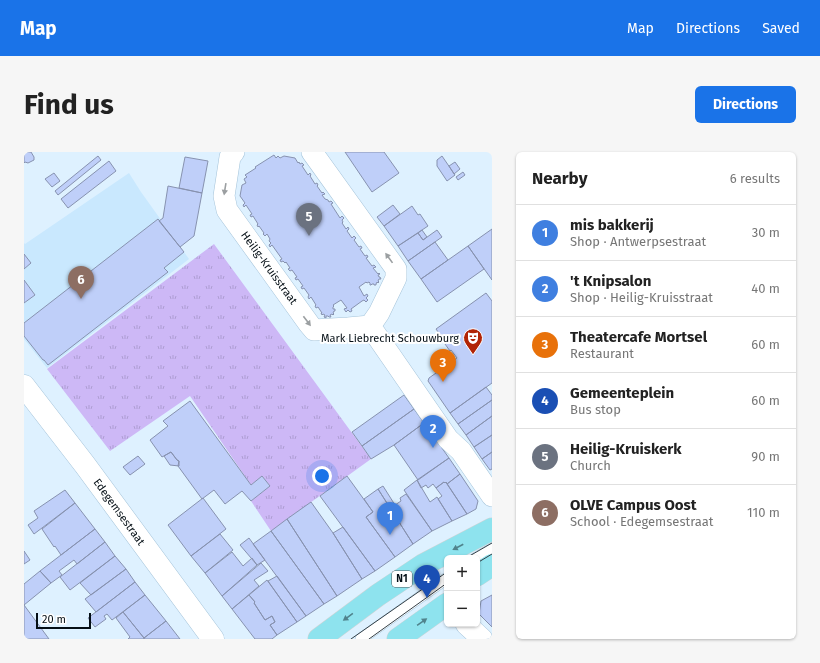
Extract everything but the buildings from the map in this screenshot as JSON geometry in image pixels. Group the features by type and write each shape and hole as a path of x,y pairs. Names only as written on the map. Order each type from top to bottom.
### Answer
{"main road":[{"name":"N1","path":"318,639 378,595 423,565 492,529"},
{"path":"480,573 492,565"},
{"path":"398,639 444,607"}],"street":[{"name":"Heilig-Kruisstraat","path":"234,152 230,157 224,196 227,210 309,324 314,330 370,326"},
{"path":"312,152 396,269 396,278 379,313 370,326 448,439 462,452 492,496"},
{"name":"Edegemsestraat","path":"24,386 85,465 213,639"},
{"path":"469,627 482,639"}],"lane":[{"path":"480,556 492,549"},
{"path":"361,639 444,580"}],"shaded area":[{"path":"129,173 189,259 47,368 24,339 24,243 25,244"}],"green space":[{"path":"214,244 371,459 271,531 251,501 270,486 262,476 251,485 190,396 110,451 47,369"}],"tram line":[{"path":"471,555 492,543"},
{"path":"480,561 492,554"},
{"path":"351,639 444,574"},
{"path":"369,639 444,585"}],"place":[{"name":"Heilig-Kruiskerk","path":"309,236"},
{"name":"OLVE Campus Oost","path":"81,299"},
{"name":"Mark Liebrecht Schouwburg","path":"473,355"},
{"name":"Theatercafe Mortsel","path":"443,382"},
{"name":"'t Knipsalon","path":"433,448"},
{"name":"mis bakkerij","path":"390,535"},
{"name":"Gemeenteplein","path":"427,598"}]}
